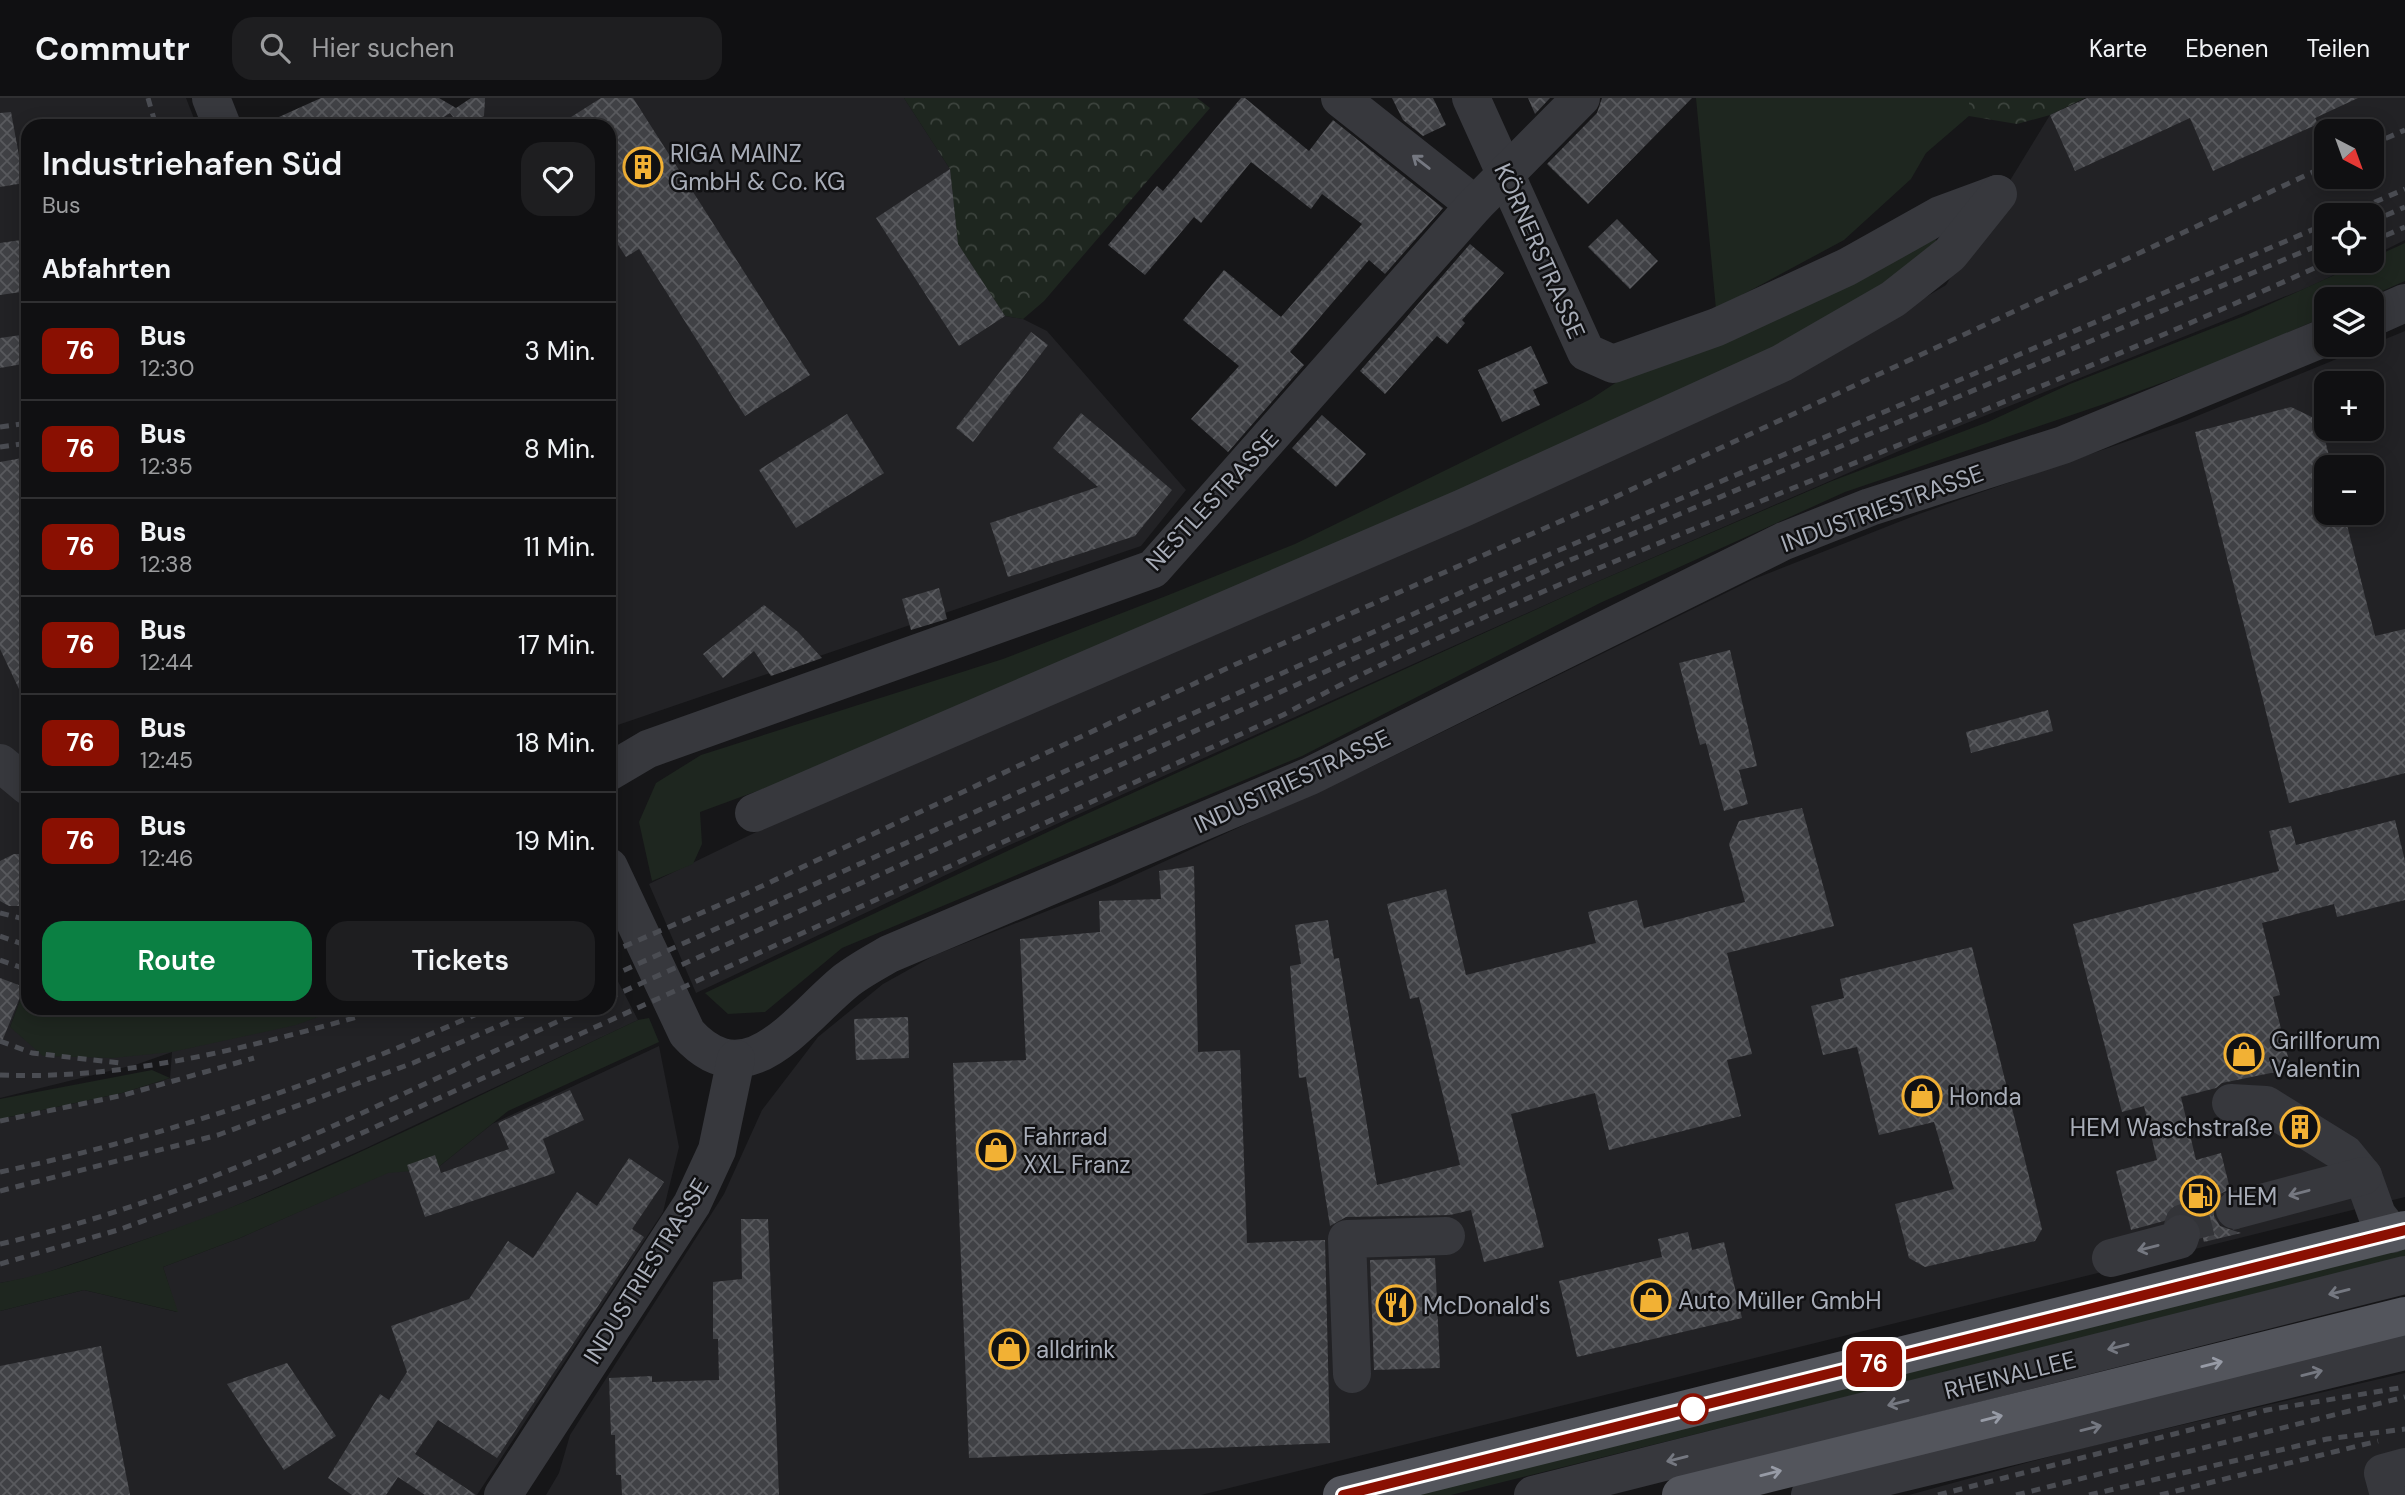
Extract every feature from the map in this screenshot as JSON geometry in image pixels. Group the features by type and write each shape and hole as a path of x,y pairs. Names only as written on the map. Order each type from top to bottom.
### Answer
{"main road":[{"name":"RHEINALLEE","path":"1342,1495 2398,1232"},
{"name":"RHEINALLEE","path":"1681,1495 2405,1316"}],"street":[{"path":"211,98 219,119"},
{"path":"1340,98 1475,205"},
{"name":"KÖRNERSTRASSE","path":"754,813 1463,508 1782,363 1893,299 1950,254 1998,194 1940,215 1847,268 1717,327 1613,364 1586,352 1471,98"},
{"name":"NESTLESTRASSE","path":"616,768 648,749 1153,569 1504,173 1581,98"},
{"path":"2384,312 2405,303"},
{"name":"INDUSTRIESTRASSE","path":"503,1495 692,1204 717,1150 736,1059 771,1048 848,979 889,954 1310,776 1784,541 1870,507 2063,445 2314,342"},
{"path":"0,763 21,780"},
{"path":"616,882 687,1033 708,1052 736,1059"},
{"path":"2231,1102 2253,1102 2277,1110 2331,1143 2345,1154 2363,1177 2377,1215 2398,1232"},
{"path":"2235,1210 2363,1177"},
{"path":"2111,1258 2179,1240 2181,1234"},
{"path":"1352,1374 1348,1239 1446,1236"},
{"name":"RHEINALLEE","path":"1533,1495 2405,1275"},
{"path":"2364,1360 2405,1345"},
{"path":"1810,1495 1849,1490 2405,1351"},
{"path":"2389,1495 2383,1473 2405,1467"}],"shaded area":[{"path":"0,98 186,98 194,119 21,119 21,998 10,1027 215,1015 616,1015 616,978 638,1020 364,1149 206,1219 33,1277 0,1283 0,1119 122,1093 170,1078 172,1052 138,1064 0,1098"},
{"path":"471,98 904,98 950,169 1005,316 1023,319 1047,331 1186,490 1141,546 616,726 616,119 440,119"},
{"path":"2087,98 2405,98 2405,240 2384,250 2384,203 2314,203 2314,273 2338,273 2309,287 1929,438 1592,584 1003,848 696,993 649,884 820,801 1843,347 1946,285 2050,115"},
{"path":"2405,331 2405,1197 1201,1495 546,1495 559,1473 570,1435 724,1194 762,1110 818,1037 883,984 935,955 1113,885 1369,768 1754,579 1919,514 2185,421 2341,357 2384,357 2384,340"},
{"path":"659,1046 679,1147 663,1212 477,1495 0,1495 0,1311 84,1290 177,1312 163,1267 240,1238 388,1172 436,1169 492,1124"},
{"path":"2405,1373 2405,1495 1909,1495 2070,1451"}],"green space":[{"path":"904,98 1197,98 1210,108 1044,301 1023,319 1005,316 958,244 950,169"},
{"path":"1696,98 1969,98 1969,116 1926,153 1911,179 1844,240 1716,309"},
{"path":"1969,98 2085,98 2050,115 2017,124 1969,116"},
{"path":"1936,239 1937,256 1801,343 787,780 700,812 702,844 693,864 652,881 639,822 656,783 701,755 1003,659 1295,544 1591,399 1620,380"},
{"path":"2405,243 2405,281 2384,290 2384,287 2314,287 2314,321 2224,360 2104,404 1845,492 1600,603 1302,756 842,948 765,1012 728,1014 705,993 1069,822 1592,584 1832,481 1988,422 2070,384 2244,316 2339,273 2384,273 2384,253"},
{"path":"21,998 21,1015 324,1015 296,1025 172,1052 113,1058 43,1056 10,1027"},
{"path":"649,1018 659,1042 508,1111 436,1169 388,1173 240,1238 163,1267 178,1312 84,1290 0,1311 0,1283 83,1261 262,1195 388,1139 638,1020"},
{"path":"152,1070 170,1078 122,1093 0,1119 0,1099"},
{"path":"2405,1246 2405,1258 1451,1495 1405,1495"}],"building":[{"path":"321,98 439,98 456,108 471,98 485,98 484,116 480,119 455,119 450,113 441,119 274,119"},
{"path":"601,98 633,98 810,375 745,416 639,249 626,257 616,242 616,119 568,119"},
{"path":"1241,98 1245,98 1309,151 1333,120 1443,208 1385,274 1369,260 1290,352 1304,365 1228,452 1191,419 1239,366 1183,320 1224,270 1281,317 1362,224 1322,194 1311,209 1251,162 1201,223 1194,217 1145,275 1108,245 1157,186 1163,191"},
{"path":"1392,98 1433,98 1446,125 1423,136 1403,120"},
{"path":"1528,98 1550,98 1535,114"},
{"path":"1602,98 1692,98 1588,204 1547,164 1597,113"},
{"path":"2087,98 2358,98 2315,118 2314,126 2213,171 2190,118 2075,171 2050,115"},
{"path":"11,112 21,167 21,184 0,187 0,113"},
{"path":"950,169 958,244 1005,316 959,346 876,218"},
{"path":"1617,219 1658,261 1630,289 1588,247"},
{"path":"21,240 21,292 0,295 0,243"},
{"path":"1470,244 1504,273 1462,320 1465,323 1447,344 1437,336 1385,394 1360,371"},
{"path":"1031,332 1048,345 973,442 956,428"},
{"path":"21,335 21,364 0,368 0,338"},
{"path":"1531,346 1548,383 1533,390 1540,405 1502,422 1478,370"},
{"path":"2291,407 2314,418 2314,441 2325,441 2329,455 2314,455 2314,525 2347,525 2375,636 2405,629 2405,773 2289,803 2195,432"},
{"path":"1081,413 1172,490 1135,536 1008,577 990,523 1098,487 1053,448"},
{"path":"847,414 884,473 796,528 759,470"},
{"path":"1322,415 1366,454 1336,487 1292,448"},
{"path":"21,458 21,693 0,649 0,462"},
{"path":"939,588 947,619 911,630 902,599"},
{"path":"764,605 798,632 822,658 771,676 754,651 723,678 703,654"},
{"path":"1730,650 1757,766 1739,770 1748,804 1724,811 1706,743 1700,745 1679,663"},
{"path":"2048,710 2053,731 1971,753 1966,732"},
{"path":"1802,808 1834,926 1727,953 1752,1054 1727,1060 1741,1116 1609,1150 1595,1093 1511,1114 1544,1247 1484,1262 1471,1210 1450,1215 1346,1217 1330,1226 1306,1077 1299,1078 1290,966 1301,964 1295,925 1328,920 1334,959 1339,958 1377,1185 1460,1165 1419,997 1410,999 1387,904 1446,889 1466,975 1596,943 1588,912 1637,900 1644,928 1745,902 1729,844 1739,821"},
{"path":"2395,820 2405,861 2405,900 2337,917 2334,904 2262,923 2280,995 2273,997 2291,1069 2222,1083 2216,1088 2181,1097 2196,1160 2221,1153 2230,1189 2220,1194 2214,1204 2214,1216 2220,1226 2241,1233 2204,1242 2198,1220 2189,1214 2177,1213 2164,1221 2131,1230 2116,1171 2157,1160 2144,1106 2122,1112 2073,924 2279,871 2269,831 2291,826 2296,845"},
{"path":"14,854 21,854 21,906 9,906 0,901 0,861"},
{"path":"1194,866 1198,1052 1240,1050 1247,1243 1325,1240 1330,1443 969,1458 953,1063 1026,1060 1020,939 1100,932 1099,901 1161,899 1159,871"},
{"path":"1972,947 2042,1229 2035,1241 1925,1267 1909,1258 1895,1204 1954,1189 1934,1122 1879,1135 1857,1047 1823,1055 1811,1006 1844,998 1840,979"},
{"path":"0,978 21,986 21,994 0,1044"},
{"path":"908,1017 909,1058 856,1060 854,1019"},
{"path":"570,1090 584,1120 543,1139 555,1173 425,1217 407,1165 435,1155 441,1173 509,1149 498,1123"},
{"path":"629,1158 664,1182 632,1229 644,1237 497,1458 438,1420 415,1454 476,1495 425,1495 398,1477 386,1495 352,1495 328,1478 380,1394 389,1400 407,1372 391,1326 469,1299 508,1241 533,1258 577,1192 597,1206"},
{"path":"741,1219 768,1219 779,1495 622,1495 621,1475 616,1475 615,1435 611,1435 609,1378 652,1376 652,1382 719,1380 718,1339 713,1339 713,1282 742,1279"},
{"name":"Auto Müller GmbH","path":"1688,1232 1692,1250 1724,1242 1742,1318 1577,1357 1559,1281 1662,1257 1658,1239"},
{"name":"McDonald's","path":"1435,1258 1440,1368 1374,1370 1370,1260"},
{"path":"101,1346 130,1495 0,1495 0,1366"},
{"path":"287,1363 336,1436 284,1470 227,1384"}],"tunnel":[{"path":"2181,1234 2184,1223 2235,1210"}],"railway":[{"path":"148,98 154,119"},
{"path":"2384,139 2405,130"},
{"path":"616,950 747,893 1234,665 1611,499 2314,172"},
{"path":"2373,203 2405,189"},
{"path":"2384,216 2405,207"},
{"path":"2384,236 2405,227"},
{"path":"616,974 1482,583 2314,229"},
{"path":"616,995 1568,561 2314,247"},
{"path":"0,1264 118,1230 265,1177 1283,715 1455,630 2113,356 2314,268"},
{"path":"0,427 21,424"},
{"path":"0,447 21,444"},
{"path":"0,913 21,918"},
{"path":"0,936 21,944"},
{"path":"0,960 21,968"},
{"path":"0,1172 126,1141 250,1103 371,1059 474,1015"},
{"path":"0,1191 218,1135 413,1063 524,1015"},
{"path":"0,1244 76,1224 226,1172 372,1109 572,1015"},
{"path":"0,1075 92,1073 182,1060 361,1016"},
{"path":"0,1041 32,1053 120,1063"},
{"path":"0,1121 124,1095 254,1058"},
{"path":"1938,1495 2267,1410 2405,1387"},
{"path":"2016,1495 2405,1397"},
{"path":"2089,1495 2327,1439 2405,1429"},
{"path":"2160,1495 2378,1441"}],"bus line":[{"name":"76","path":"1343,1495 2405,1230"}],"place":[{"name":"RIGA MAINZ GmbH & Co. KG","path":"643,167"},
{"name":"Grillforum Valentin","path":"2244,1054"},
{"name":"Honda","path":"1922,1096"},
{"name":"HEM Waschstraße","path":"2300,1127"},
{"name":"Fahrrad XXL Franz","path":"996,1150"},
{"name":"HEM","path":"2200,1196"},
{"name":"Auto Müller GmbH","path":"1651,1300"},
{"name":"McDonald's","path":"1396,1305"},
{"name":"alldrink","path":"1009,1349"}]}
